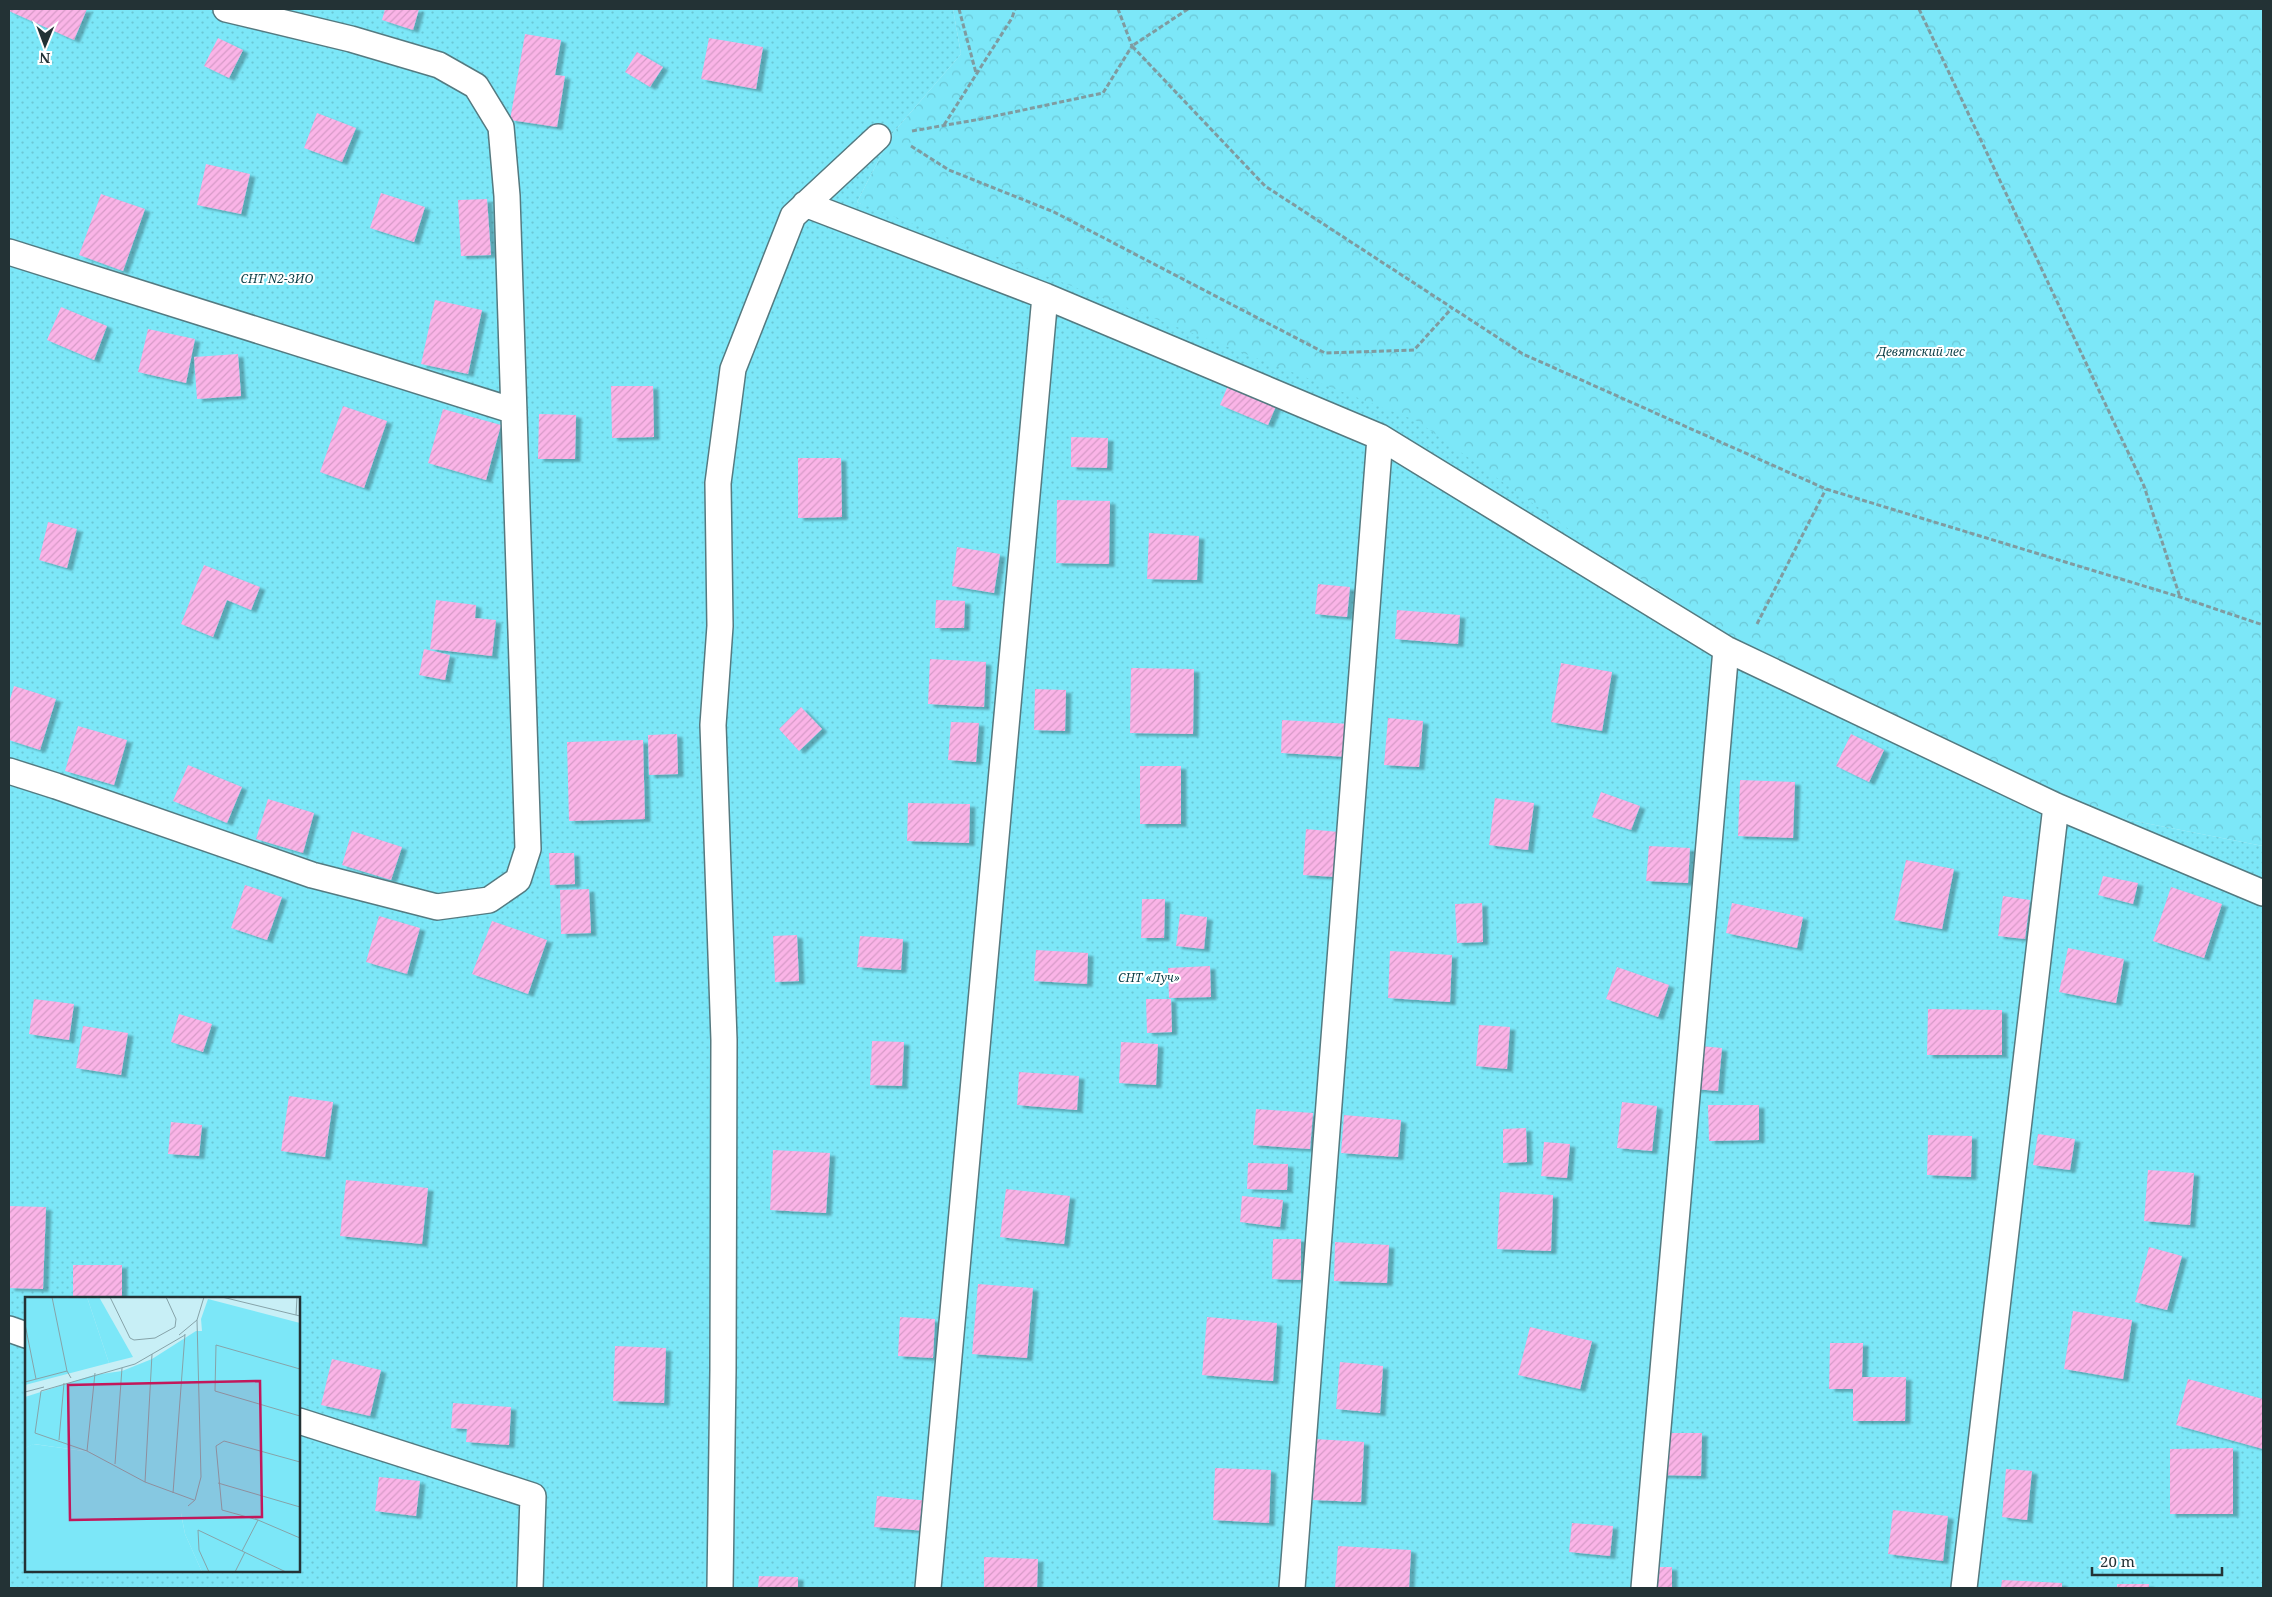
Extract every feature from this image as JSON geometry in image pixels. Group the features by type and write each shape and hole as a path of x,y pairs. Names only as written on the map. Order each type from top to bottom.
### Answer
{"lane":[{"path":"9,771 312,875 436,906 489,900 518,880 528,849 507,196 501,127 476,86 439,65 351,39 226,9"},
{"path":"720,1588 724,1040 713,725 720,626 718,483 733,369 793,216 885,136"},
{"path":"805,204 1045,296 1380,437 1726,649 2056,806 2263,893"},
{"path":"9,252 514,411"},
{"path":"928,1588 1045,296"},
{"path":"1292,1588 1380,437"},
{"path":"1644,1588 1726,649"},
{"path":"1964,1588 2056,806"},
{"path":"9,1329 25,1335"},
{"path":"300,1421 533,1496 530,1588"}],"path":[{"path":"959,9 976,74"},
{"path":"944,126 1012,18 1015,9"},
{"path":"1118,9 1132,46 1266,186 1523,354 1826,488 2180,597 2263,625"},
{"path":"885,136 944,126 1103,93 1132,46 1188,9"},
{"path":"1918,9 2144,486 2180,597"},
{"path":"885,136 949,170 1054,212 1326,353 1414,350 1452,308"},
{"path":"1726,649 1746,647 1826,488"}],"green space":[{"name":"СНТ «Луч»","path":"9,9 953,9 961,54 892,134 857,202 1417,421 1619,565 1746,647 2011,797 2263,846 2263,1588 9,1588"},
{"name":"Девятский лес","path":"953,9 2263,9 2263,846 2011,797 1746,647 1619,565 857,202 892,134 961,54"}],"building":[{"path":"9,9 87,9 74,40 9,11"},
{"path":"385,9 419,9 413,30 382,20"},
{"path":"525,34 561,40 555,75 565,76 557,127 510,120"},
{"path":"218,38 243,50 229,78 204,66"},
{"path":"709,38 763,47 756,89 701,79"},
{"path":"637,52 663,67 650,87 625,72"},
{"path":"317,113 356,128 342,162 304,148"},
{"path":"206,164 250,174 241,214 197,205"},
{"path":"381,193 425,207 414,242 370,228"},
{"path":"101,194 145,209 123,271 79,255"},
{"path":"487,199 491,255 461,256 458,200"},
{"path":"435,300 482,310 468,374 421,364"},
{"path":"61,307 107,326 94,360 47,340"},
{"path":"148,329 195,339 186,383 138,372"},
{"path":"238,354 241,396 197,399 194,357"},
{"path":"1231,378 1279,399 1268,425 1220,405"},
{"path":"611,386 653,386 654,437 612,438"},
{"path":"343,406 387,421 364,488 320,472"},
{"path":"443,409 501,425 486,480 428,463"},
{"path":"539,414 576,415 575,459 538,459"},
{"path":"1071,437 1108,438 1107,468 1071,467"},
{"path":"798,458 841,458 842,517 798,518"},
{"path":"1057,500 1110,501 1109,564 1056,563"},
{"path":"48,522 77,529 67,568 39,560"},
{"path":"1149,533 1199,536 1197,580 1147,579"},
{"path":"957,547 1000,554 994,593 952,586"},
{"path":"204,565 260,587 251,610 227,600 213,637 181,624"},
{"path":"1318,584 1350,587 1347,617 1315,614"},
{"path":"436,600 476,605 475,618 496,620 492,656 430,649"},
{"path":"936,600 965,601 964,628 935,628"},
{"path":"1397,610 1460,615 1458,644 1395,639"},
{"path":"424,649 450,655 445,680 419,675"},
{"path":"930,659 986,662 984,707 928,704"},
{"path":"1561,663 1612,672 1602,731 1551,722"},
{"path":"1131,668 1194,669 1193,734 1130,733"},
{"path":"14,686 56,699 40,750 9,740 9,703"},
{"path":"1035,689 1066,690 1065,731 1034,730"},
{"path":"801,707 822,729 799,751 779,729"},
{"path":"1388,718 1423,721 1419,767 1384,765"},
{"path":"1282,720 1350,724 1348,757 1281,753"},
{"path":"951,722 979,723 976,762 948,760"},
{"path":"78,726 127,740 114,785 65,771"},
{"path":"677,734 678,774 649,775 648,735"},
{"path":"1851,734 1884,750 1869,782 1836,766"},
{"path":"643,740 645,819 569,821 567,742"},
{"path":"188,765 242,787 227,823 173,801"},
{"path":"1140,766 1181,766 1181,824 1140,824"},
{"path":"1740,780 1795,782 1793,838 1738,836"},
{"path":"1601,792 1640,806 1631,830 1592,817"},
{"path":"1495,798 1534,803 1528,850 1489,845"},
{"path":"268,799 314,813 303,853 256,839"},
{"path":"908,803 970,804 969,843 907,841"},
{"path":"1306,829 1339,832 1336,877 1303,875"},
{"path":"352,831 402,847 391,880 342,865"},
{"path":"1649,846 1690,848 1688,883 1646,881"},
{"path":"549,853 574,853 575,884 550,885"},
{"path":"1906,860 1954,869 1942,929 1894,920"},
{"path":"2103,876 2138,883 2133,904 2098,895"},
{"path":"245,885 282,897 267,940 231,928"},
{"path":"2171,887 2222,904 2204,958 2153,941"},
{"path":"589,889 591,933 561,934 560,890"},
{"path":"2003,896 2030,900 2025,939 1998,936"},
{"path":"1142,899 1165,899 1164,938 1141,938"},
{"path":"1482,903 1483,942 1457,943 1455,904"},
{"path":"1732,903 1803,917 1797,948 1726,933"},
{"path":"1180,914 1207,917 1204,949 1176,946"},
{"path":"379,916 420,928 407,974 366,962"},
{"path":"492,921 547,940 528,994 472,974"},
{"path":"797,935 799,981 775,982 773,936"},
{"path":"860,936 903,939 901,970 857,967"},
{"path":"2068,948 2124,959 2116,1003 2059,992"},
{"path":"1036,950 1088,953 1087,984 1034,981"},
{"path":"1390,951 1452,955 1450,1002 1388,998"},
{"path":"1210,966 1211,997 1169,998 1168,968"},
{"path":"1617,967 1669,985 1658,1017 1606,999"},
{"path":"34,999 74,1004 69,1040 29,1034"},
{"path":"1146,999 1171,999 1172,1032 1147,1033"},
{"path":"1928,1009 2002,1010 2002,1055 1927,1055"},
{"path":"179,1014 212,1024 203,1052 171,1042"},
{"path":"1479,1025 1510,1027 1507,1069 1476,1066"},
{"path":"83,1026 128,1033 121,1075 76,1068"},
{"path":"872,1041 904,1042 902,1086 870,1085"},
{"path":"1121,1042 1158,1044 1156,1085 1119,1083"},
{"path":"1700,1046 1722,1048 1718,1091 1695,1089"},
{"path":"1019,1072 1079,1076 1077,1110 1017,1105"},
{"path":"289,1096 333,1102 325,1157 281,1151"},
{"path":"1622,1102 1657,1106 1652,1151 1617,1148"},
{"path":"1708,1105 1759,1105 1759,1140 1709,1141"},
{"path":"1256,1109 1313,1113 1310,1149 1253,1145"},
{"path":"1344,1115 1401,1120 1398,1157 1341,1153"},
{"path":"171,1122 202,1125 199,1156 168,1154"},
{"path":"1526,1128 1527,1162 1503,1163 1503,1129"},
{"path":"2038,1134 2075,1139 2070,1170 2033,1165"},
{"path":"1928,1135 1972,1136 1971,1177 1927,1175"},
{"path":"1544,1142 1570,1144 1567,1178 1541,1176"},
{"path":"773,1150 830,1153 826,1213 770,1210"},
{"path":"1248,1163 1288,1164 1287,1190 1247,1189"},
{"path":"2148,1170 2194,1173 2190,1225 2144,1221"},
{"path":"346,1180 428,1188 422,1244 340,1236"},
{"path":"1006,1189 1070,1196 1064,1244 1000,1237"},
{"path":"1500,1192 1553,1195 1551,1251 1497,1249"},
{"path":"1242,1196 1283,1200 1280,1227 1240,1222"},
{"path":"9,1206 46,1207 43,1289 9,1288"},
{"path":"1273,1239 1301,1239 1301,1280 1272,1279"},
{"path":"1335,1242 1389,1245 1387,1283 1334,1281"},
{"path":"2149,1247 2182,1256 2167,1310 2135,1302"},
{"path":"73,1265 122,1265 122,1297 73,1297"},
{"path":"978,1284 1033,1288 1027,1358 972,1354"},
{"path":"2073,1311 2132,1320 2123,1379 2064,1369"},
{"path":"900,1317 935,1319 933,1358 898,1356"},
{"path":"1207,1317 1277,1323 1273,1381 1202,1375"},
{"path":"1530,1327 1592,1341 1580,1389 1518,1375"},
{"path":"1830,1343 1863,1343 1862,1377 1906,1377 1905,1421 1853,1421 1853,1389 1829,1389"},
{"path":"615,1346 666,1348 664,1403 613,1401"},
{"path":"332,1359 381,1370 370,1416 321,1405"},
{"path":"1340,1362 1383,1366 1380,1413 1336,1409"},
{"path":"2188,1379 2263,1399 2263,1449 2176,1425"},
{"path":"453,1403 511,1407 509,1445 466,1442 467,1429 451,1428"},
{"path":"1658,1433 1702,1433 1701,1476 1658,1475"},
{"path":"1315,1439 1364,1442 1361,1502 1313,1500"},
{"path":"2233,1448 2233,1514 2170,1514 2170,1449"},
{"path":"1215,1468 1271,1470 1269,1523 1213,1520"},
{"path":"2006,1469 2032,1471 2027,1520 2002,1517"},
{"path":"379,1477 420,1481 416,1516 375,1511"},
{"path":"877,1496 930,1501 927,1531 874,1527"},
{"path":"1893,1510 1948,1516 1943,1561 1888,1554"},
{"path":"1572,1523 1613,1526 1610,1556 1569,1552"},
{"path":"1338,1546 1411,1550 1409,1588 1335,1588"},
{"path":"984,1557 1038,1559 1037,1588 984,1588"},
{"path":"1648,1567 1672,1567 1672,1588 1648,1588"},
{"path":"759,1576 798,1577 798,1588 758,1588"},
{"path":"2002,1580 2062,1583 2062,1588 2001,1588"},
{"path":"2117,1584 2149,1584 2149,1588 2117,1588"}],"park label":[{"name":"СНТ N2-ЗИО","path":"277,279"}]}
